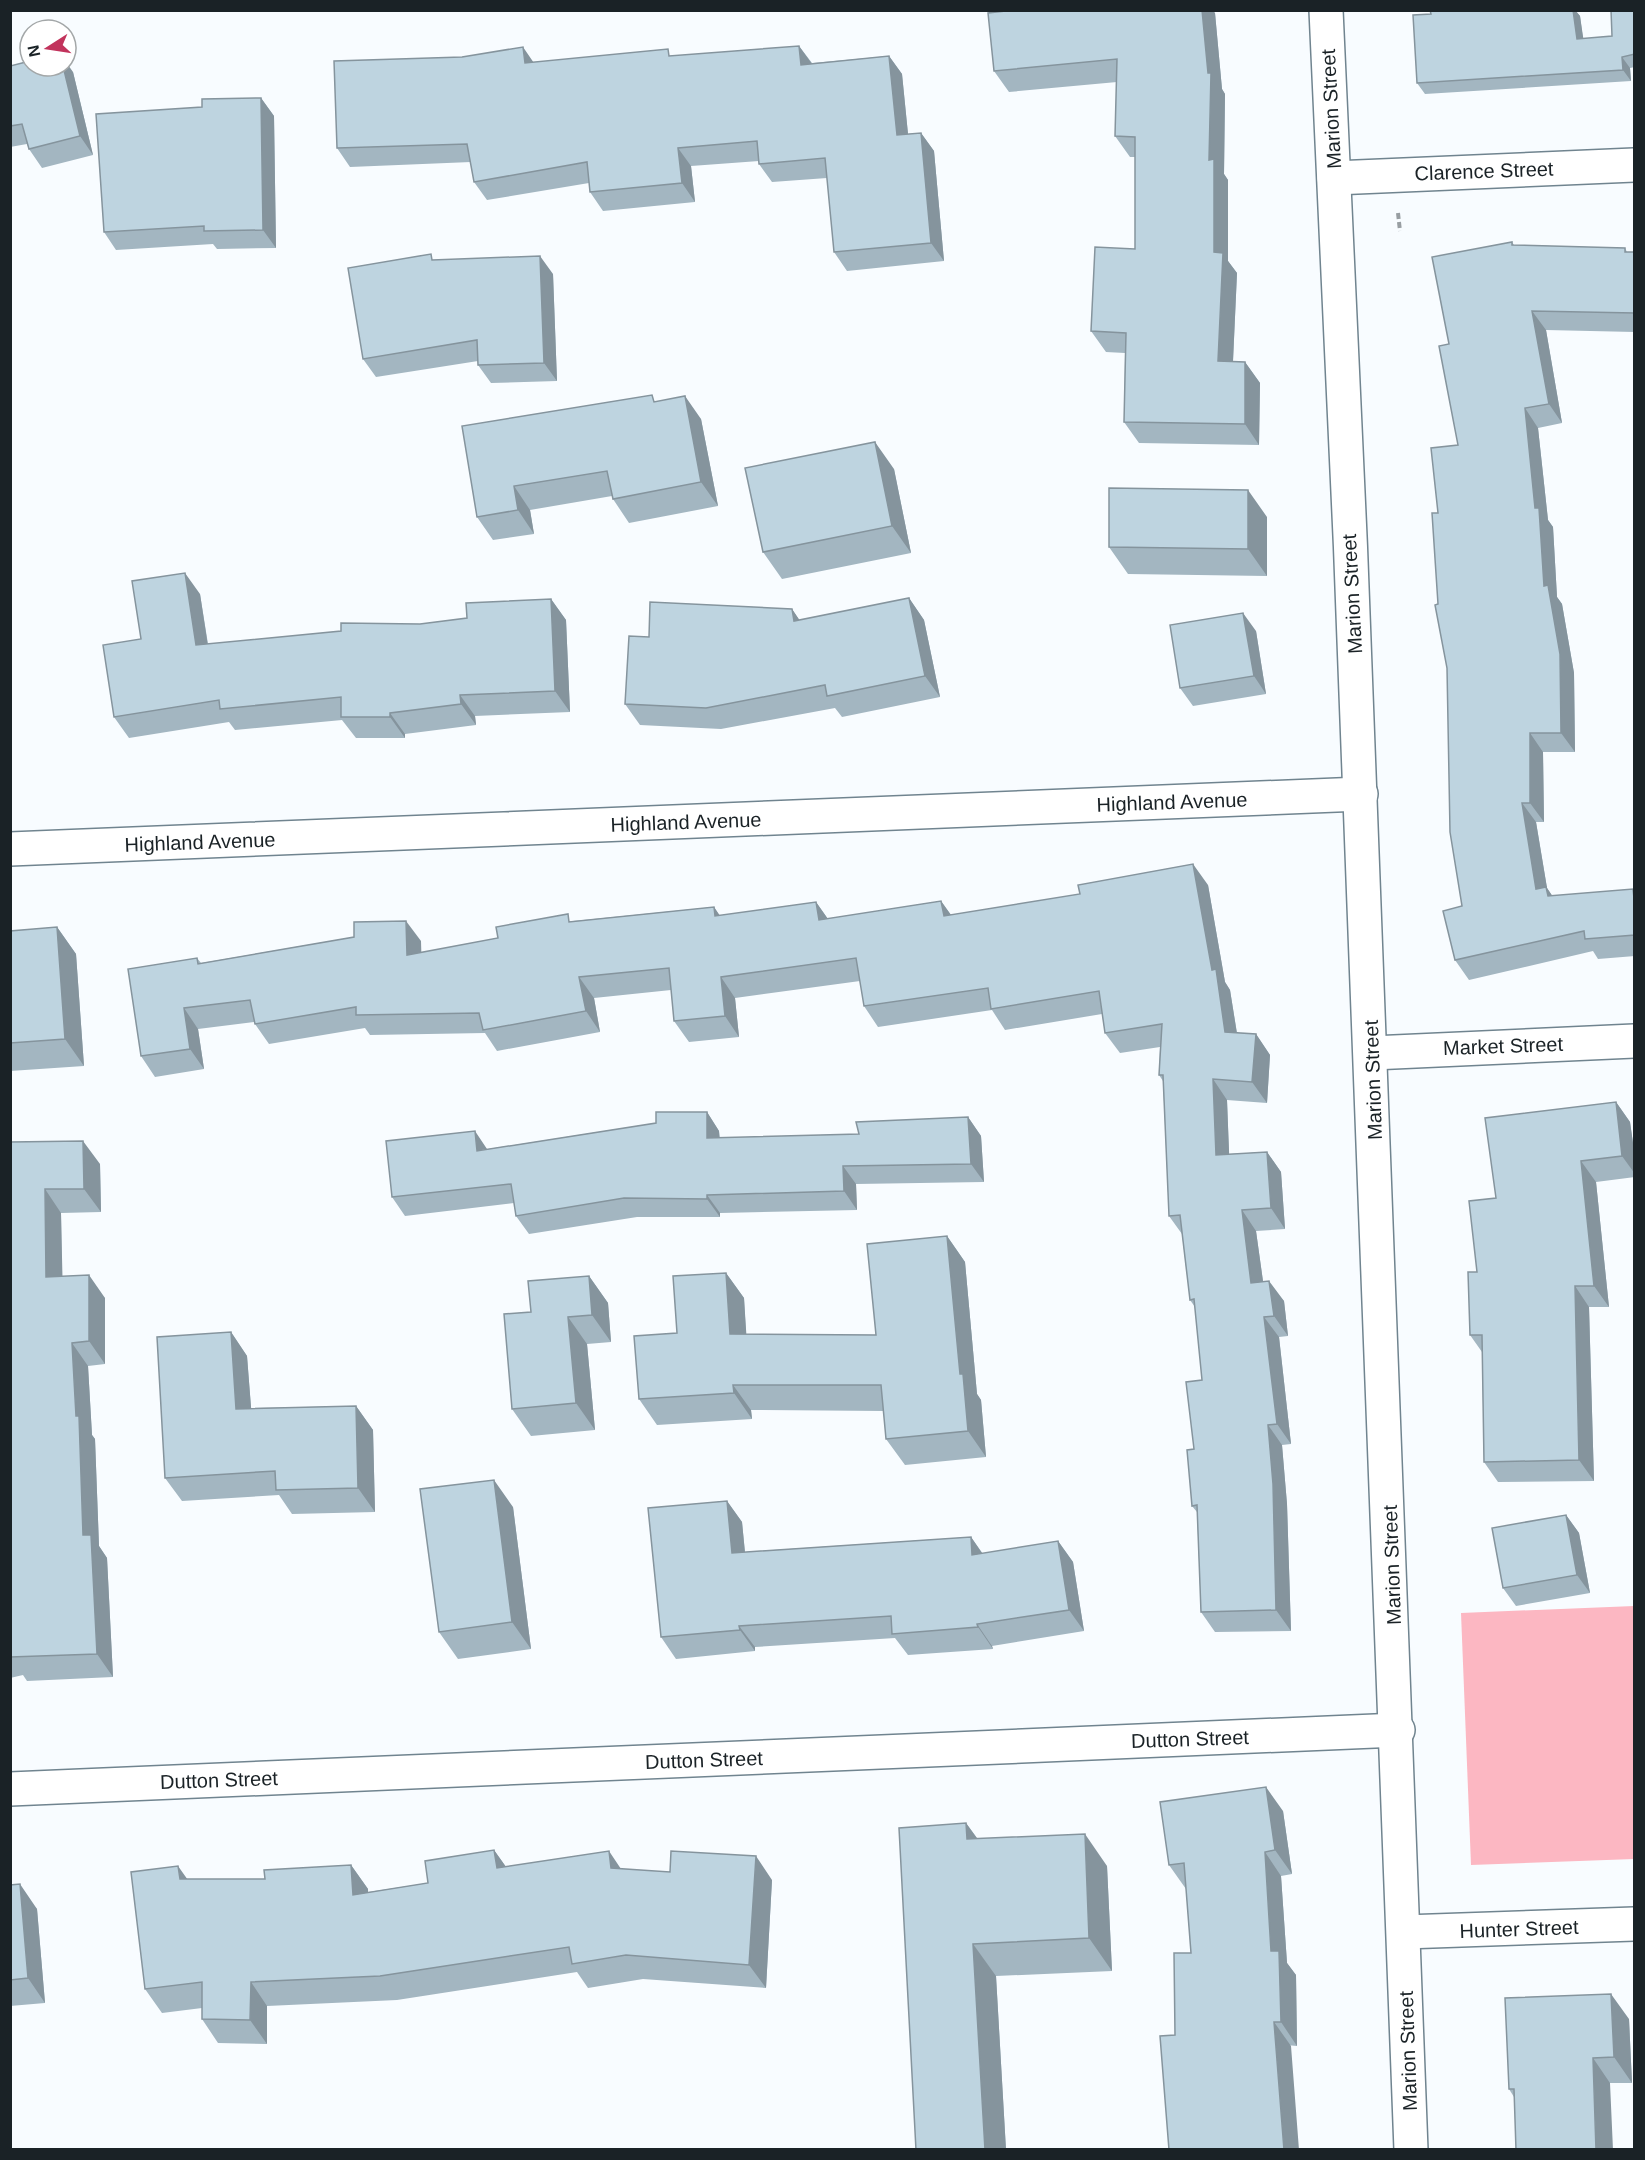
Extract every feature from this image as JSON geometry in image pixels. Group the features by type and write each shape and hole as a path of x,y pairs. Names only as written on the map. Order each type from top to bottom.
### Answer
{"street":[{"name":"Marion Street","path":"1326,10 1372,1053 1398,1730 1411,2150"},
{"name":"Clarence Street","path":"1334,178 1635,165"},
{"name":"Highland Avenue","path":"10,849 1361,794"},
{"name":"Market Street","path":"1372,1053 1635,1041"},
{"name":"Dutton Street","path":"10,1789 1398,1730"},
{"name":"Hunter Street","path":"1404,1932 1635,1924"}],"path":[{"path":"1397,210 1400,231"}],"shaded area":[{"path":"1634,1606 1634,1859 1471,1865 1461,1613"}],"building":[{"path":"1015,10 1202,10 1208,73 1211,73 1209,160 1214,159 1214,252 1223,253 1218,361 1245,362 1245,424 1124,422 1126,333 1091,331 1095,247 1135,249 1135,137 1115,136 1117,59 994,71 988,13"},
{"path":"1430,10 1573,10 1577,39 1612,36 1611,10 1635,10 1635,54 1622,57 1623,70 1417,83 1413,15 1431,14"},
{"path":"799,46 801,65 889,56 897,135 921,133 931,243 834,252 825,158 759,164 757,141 678,148 682,183 590,192 587,162 474,182 467,144 337,148 334,61 462,57 523,47 525,63 668,49 669,56"},
{"path":"18,64 18,78 66,78 80,136 29,149 22,124 10,126 10,66"},
{"path":"261,98 263,230 204,231 204,226 104,232 96,114 202,107 202,99"},
{"path":"1512,242 1512,245 1625,248 1625,252 1635,252 1635,313 1532,311 1549,404 1525,408 1535,508 1539,508 1544,586 1548,585 1560,654 1561,733 1530,733 1530,803 1522,803 1536,889 1546,887 1548,896 1633,889 1635,935 1585,939 1584,931 1455,960 1443,911 1462,906 1450,832 1447,668 1435,605 1438,604 1432,513 1438,513 1431,448 1458,445 1439,346 1449,344 1432,257"},
{"path":"431,254 432,260 540,256 544,363 478,365 477,340 363,359 348,268"},
{"path":"652,395 654,402 685,396 701,482 613,499 607,471 514,486 518,510 477,517 462,426"},
{"path":"875,442 892,526 763,552 745,468"},
{"path":"1109,488 1248,490 1248,549 1109,547"},
{"path":"185,573 196,645 341,631 341,623 420,624 467,618 466,603 551,599 555,691 460,695 461,704 390,713 390,717 341,717 341,697 220,709 219,700 114,717 103,645 141,639 132,581"},
{"path":"909,598 925,676 827,696 825,685 706,708 625,704 629,636 649,637 650,602 792,609 794,621"},
{"path":"1243,613 1254,676 1180,688 1170,625"},
{"path":"1193,864 1212,970 1216,969 1225,1032 1256,1034 1252,1082 1213,1079 1216,1155 1267,1152 1271,1208 1242,1210 1251,1283 1269,1281 1274,1316 1264,1317 1277,1424 1268,1425 1273,1484 1276,1610 1201,1612 1197,1505 1192,1506 1187,1450 1194,1449 1186,1382 1202,1380 1194,1299 1190,1300 1180,1215 1169,1216 1163,1075 1159,1075 1162,1024 1105,1033 1099,991 991,1009 988,988 864,1006 856,958 721,977 725,1016 674,1021 669,968 579,977 586,1011 483,1030 479,1013 356,1015 356,1007 255,1024 250,1000 184,1008 190,1049 141,1056 128,969 197,958 198,964 354,937 354,922 406,921 407,955 498,938 496,927 568,914 569,922 714,907 715,916 816,902 819,920 941,901 944,916 1080,894 1078,885"},
{"path":"57,927 65,1039 10,1043 10,931"},
{"path":"1616,1102 1622,1156 1581,1161 1594,1286 1575,1286 1579,1460 1484,1462 1482,1335 1470,1335 1468,1272 1477,1272 1469,1201 1496,1198 1485,1118"},
{"path":"656,1112 707,1112 707,1138 859,1134 856,1122 968,1117 971,1164 843,1166 844,1191 707,1195 707,1199 624,1198 516,1216 511,1184 392,1197 386,1141 475,1131 477,1151 656,1123"},
{"path":"83,1141 84,1189 45,1189 46,1277 89,1275 89,1341 72,1343 76,1416 79,1416 83,1535 91,1535 97,1654 10,1657 10,1142"},
{"path":"947,1236 960,1374 963,1374 968,1431 886,1439 881,1385 733,1385 734,1393 639,1399 634,1336 677,1333 673,1276 726,1273 730,1334 876,1335 867,1244"},
{"path":"589,1276 592,1315 568,1317 576,1403 512,1409 504,1314 531,1312 528,1281"},
{"path":"231,1332 236,1409 356,1406 358,1488 276,1490 275,1471 165,1478 157,1337"},
{"path":"494,1480 512,1622 439,1632 420,1489"},
{"path":"727,1501 732,1553 971,1537 972,1555 1058,1541 1069,1610 977,1624 978,1627 892,1634 891,1616 739,1626 740,1630 661,1637 648,1508"},
{"path":"1566,1515 1577,1575 1503,1588 1492,1528"},
{"path":"1266,1787 1275,1850 1265,1852 1271,1951 1279,1951 1281,2022 1274,2022 1284,2150 1169,2150 1160,2036 1175,2035 1174,1953 1191,1953 1184,1863 1169,1865 1160,1802"},
{"path":"966,1823 967,1839 1085,1834 1089,1938 973,1944 985,2150 916,2150 899,1828"},
{"path":"494,1850 497,1868 609,1851 611,1868 670,1872 671,1851 756,1856 749,1965 626,1955 572,1964 569,1947 380,1976 251,1982 250,2020 202,2019 202,1982 145,1989 131,1872 178,1866 180,1879 265,1879 264,1870 351,1865 353,1895 428,1883 425,1861"},
{"path":"20,1884 28,1978 10,1980 10,1885"},
{"path":"1611,1994 1614,2057 1593,2058 1596,2150 1516,2150 1514,2089 1509,2089 1505,1998"}]}
